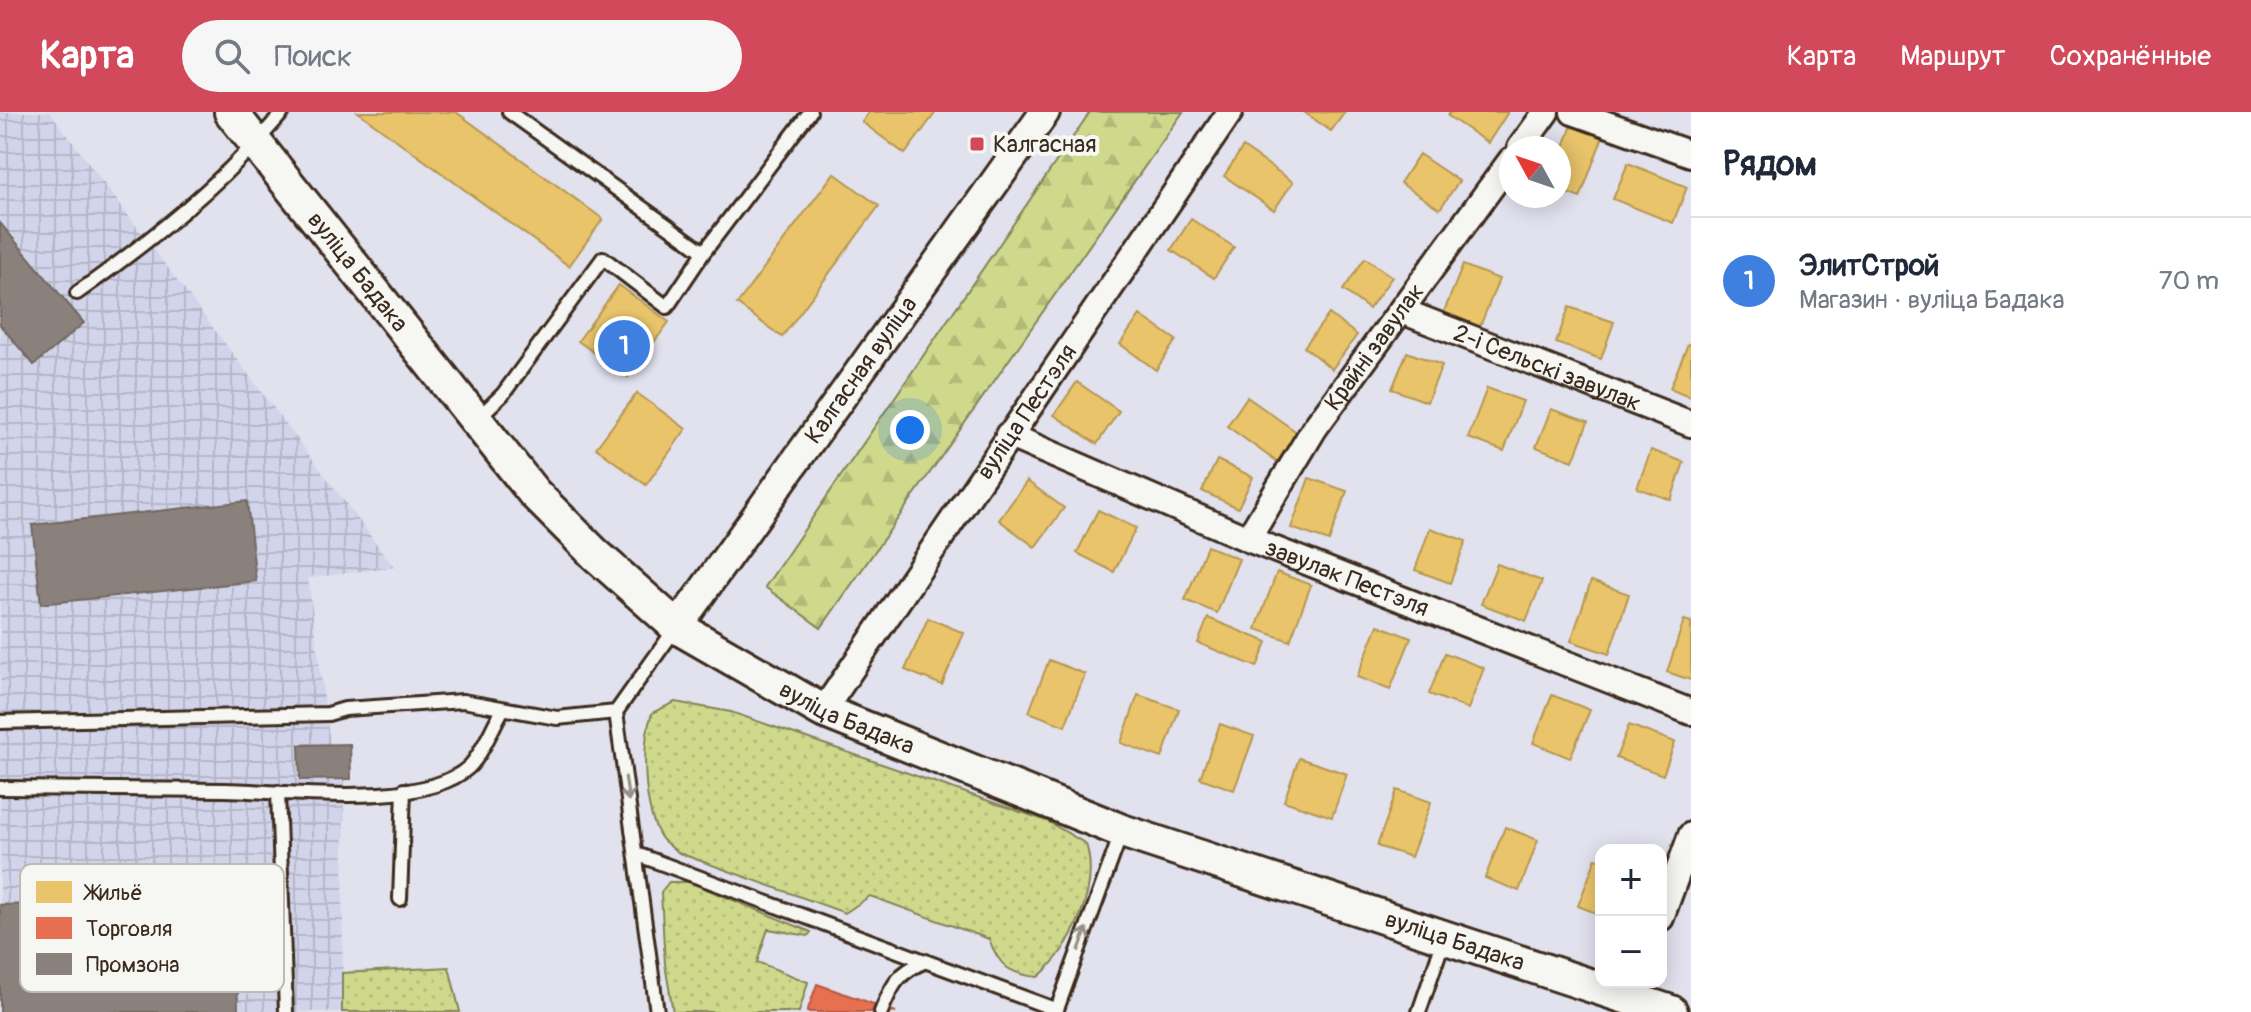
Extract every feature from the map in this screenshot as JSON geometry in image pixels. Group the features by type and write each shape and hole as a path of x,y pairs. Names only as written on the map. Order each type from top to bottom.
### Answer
{"main road":[{"name":"вуліца Бадака","path":"231,112 534,493 595,554 677,627 823,711 1122,831 1444,939 1634,991 1671,1012"}],"street":[{"name":"Калгасная вуліца","path":"677,627 1045,112"},
{"name":"вуліца Пестэля","path":"823,711 1230,112"},
{"path":"1529,136 1546,112"},
{"path":"1573,112 1691,154"},
{"name":"Крайні завулак","path":"1248,539 1314,429 1499,177"},
{"name":"2-і Сельскі завулак","path":"1402,311 1691,424"},
{"name":"завулак Пестэля","path":"1008,435 1248,539 1691,712"},
{"path":"1662,916 1691,835"}],"lane":[{"path":"77,293 148,242 257,143 283,112"},
{"path":"509,112 704,252"},
{"path":"477,419 503,394 603,258 667,307 704,252 810,112"},
{"path":"657,1012 616,712 677,627"},
{"path":"0,722 328,714 345,709 463,701 557,718 616,712"},
{"path":"0,788 345,795 404,790 442,782 470,766 503,709"},
{"path":"400,899 404,790"},
{"path":"278,792 281,864"},
{"path":"636,854 1057,1011 1122,831"},
{"path":"1419,1012 1444,939"},
{"path":"284,957 286,1012"},
{"path":"881,1012 893,982 905,970 926,961"}],"shaded area":[{"path":"0,112 50,112 394,567 308,578 330,744 350,744 351,779 344,780 342,1012 0,1012"}],"green space":[{"path":"1090,112 1183,112 821,628 765,587"},
{"path":"675,702 731,712 1047,821 1086,844 1089,879 1086,898 1072,934 1038,977 1020,974 1001,962 989,939 870,896 845,913 679,853 662,839 654,824 647,793 645,758 652,713"},
{"path":"669,882 689,882 811,932 808,936 768,929 757,962 808,982 799,1012 673,1012 665,964 661,892"},
{"path":"449,967 460,1012 342,1012 342,973"}],"building: Жильё":[{"path":"358,112 456,112 603,219 569,266"},
{"path":"869,112 936,112 905,154 862,122"},
{"path":"1304,112 1345,112 1331,131"},
{"path":"1450,112 1508,112 1488,143 1448,116"},
{"path":"1572,125 1603,136 1580,198 1571,195 1571,136 1568,136"},
{"path":"1243,147 1293,182 1274,210 1224,176"},
{"path":"1419,154 1459,181 1440,209 1400,183"},
{"path":"1628,163 1687,187 1673,223 1613,199"},
{"path":"834,173 879,206 782,337 737,304"},
{"path":"1191,219 1234,247 1214,278 1171,250"},
{"path":"1365,258 1392,277 1369,309 1343,290"},
{"path":"1463,265 1499,279 1479,329 1443,314"},
{"path":"619,285 669,322 628,377 578,341"},
{"path":"1569,307 1614,322 1601,359 1556,343"},
{"path":"1329,314 1357,335 1332,369 1304,347"},
{"path":"1140,315 1176,340 1156,370 1120,344"},
{"path":"1688,344 1691,345 1691,397 1670,388"},
{"path":"1407,352 1442,365 1427,402 1392,389"},
{"path":"1077,382 1119,411 1097,444 1054,415"},
{"path":"1487,388 1523,401 1504,451 1468,438"},
{"path":"637,393 686,429 646,485 596,448"},
{"path":"1247,397 1298,433 1277,462 1227,426"},
{"path":"1551,409 1588,422 1573,461 1536,447"},
{"path":"1651,450 1684,462 1671,500 1637,488"},
{"path":"1217,460 1253,477 1238,508 1202,491"},
{"path":"1309,478 1347,491 1329,541 1291,528"},
{"path":"1027,481 1064,508 1035,547 999,520"},
{"path":"1098,510 1136,528 1114,572 1077,553"},
{"path":"1430,528 1466,541 1450,583 1415,570"},
{"path":"1207,546 1239,559 1217,613 1185,600"},
{"path":"1497,564 1542,581 1526,621 1481,604"},
{"path":"1277,572 1311,585 1290,641 1256,629"},
{"path":"1591,581 1629,594 1609,654 1571,641"},
{"path":"928,618 964,633 942,685 905,670"},
{"path":"1208,618 1267,642 1257,667 1198,643"},
{"path":"1684,620 1691,622 1691,680 1667,672"},
{"path":"1378,625 1411,638 1390,690 1357,677"},
{"path":"1445,653 1484,668 1468,709 1429,694"},
{"path":"1049,660 1085,674 1065,726 1029,712"},
{"path":"1138,695 1179,709 1162,758 1121,743"},
{"path":"1552,695 1590,710 1570,758 1533,743"},
{"path":"1220,724 1254,736 1234,790 1200,778"},
{"path":"1629,725 1675,742 1663,775 1616,758"},
{"path":"1299,758 1347,774 1332,817 1284,801"},
{"path":"1397,790 1431,802 1411,857 1377,846"},
{"path":"1505,827 1538,840 1519,891 1485,878"},
{"path":"1595,861 1595,913 1578,906"}],"building: Торговля":[{"path":"817,984 896,1012 807,1012"}],"building: Промзона":[{"path":"0,223 84,323 34,365 0,325"},
{"path":"247,501 256,581 41,604 32,525"},
{"path":"350,744 351,779 300,780 299,745"},
{"path":"0,905 20,905 20,992 238,992 238,1012 0,1012"}],"place":[{"name":"Калгасная","path":"977,144"},
{"name":"ЭлитСтрой","path":"624,346"}]}
